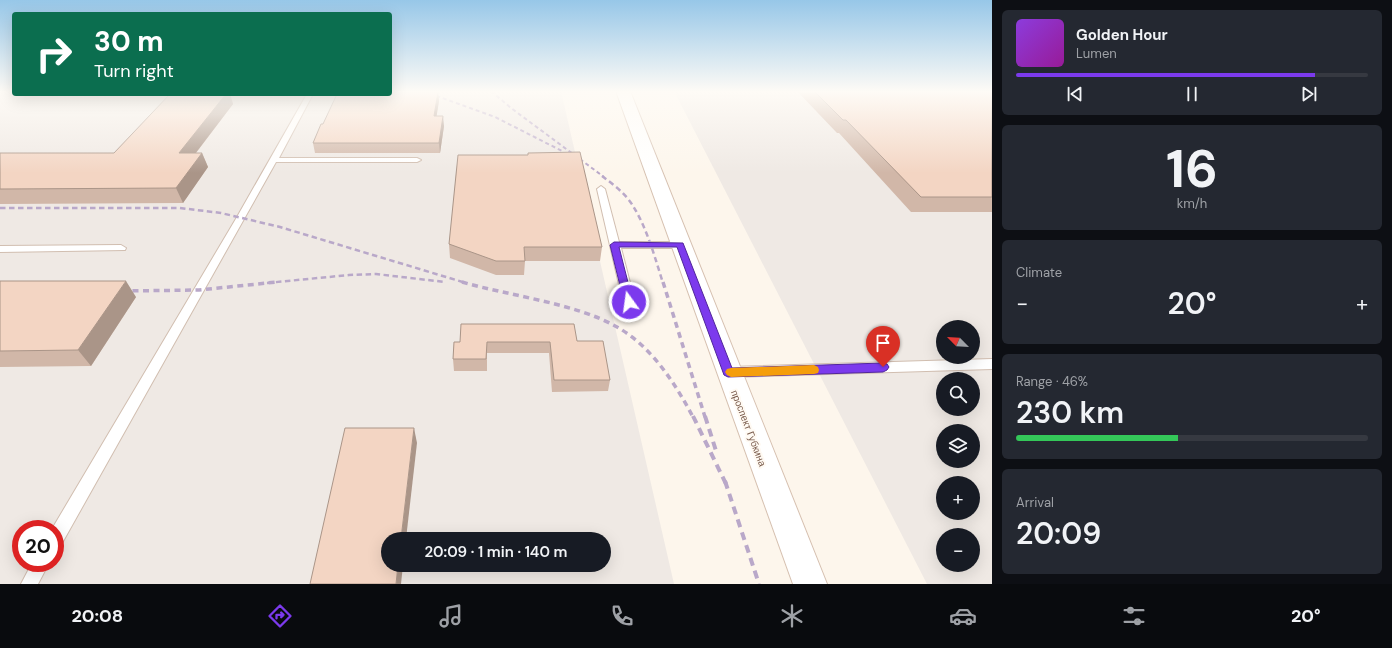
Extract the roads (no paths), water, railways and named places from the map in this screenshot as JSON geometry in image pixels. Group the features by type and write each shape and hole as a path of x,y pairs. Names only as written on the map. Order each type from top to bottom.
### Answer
{"main road":[{"name":"проспект Губкина","path":"633,118 728,372 810,584"}],"lane":[{"path":"64,524 242,217 297,118"},
{"path":"274,160 417,160"},
{"path":"601,189 629,302"},
{"path":"614,245 680,245"},
{"path":"0,249 121,248"},
{"path":"728,372 992,364"},
{"path":"29,584 36,572"}],"railway":[{"path":"497,118 564,152"},
{"path":"525,118 604,177"},
{"path":"602,176 623,193 638,215 650,243 663,283"},
{"path":"0,208 180,208 221,213 280,227 466,283"},
{"path":"272,282 349,275 376,274 445,282"},
{"path":"122,291 199,290 272,282"},
{"path":"267,283 272,282"},
{"path":"272,282 277,282"},
{"path":"462,282 562,306 582,312 617,327 641,344 661,366 693,417"},
{"path":"663,282 705,417"},
{"path":"693,416 726,484"},
{"path":"705,416 717,454"},
{"path":"726,484 759,584"}]}
